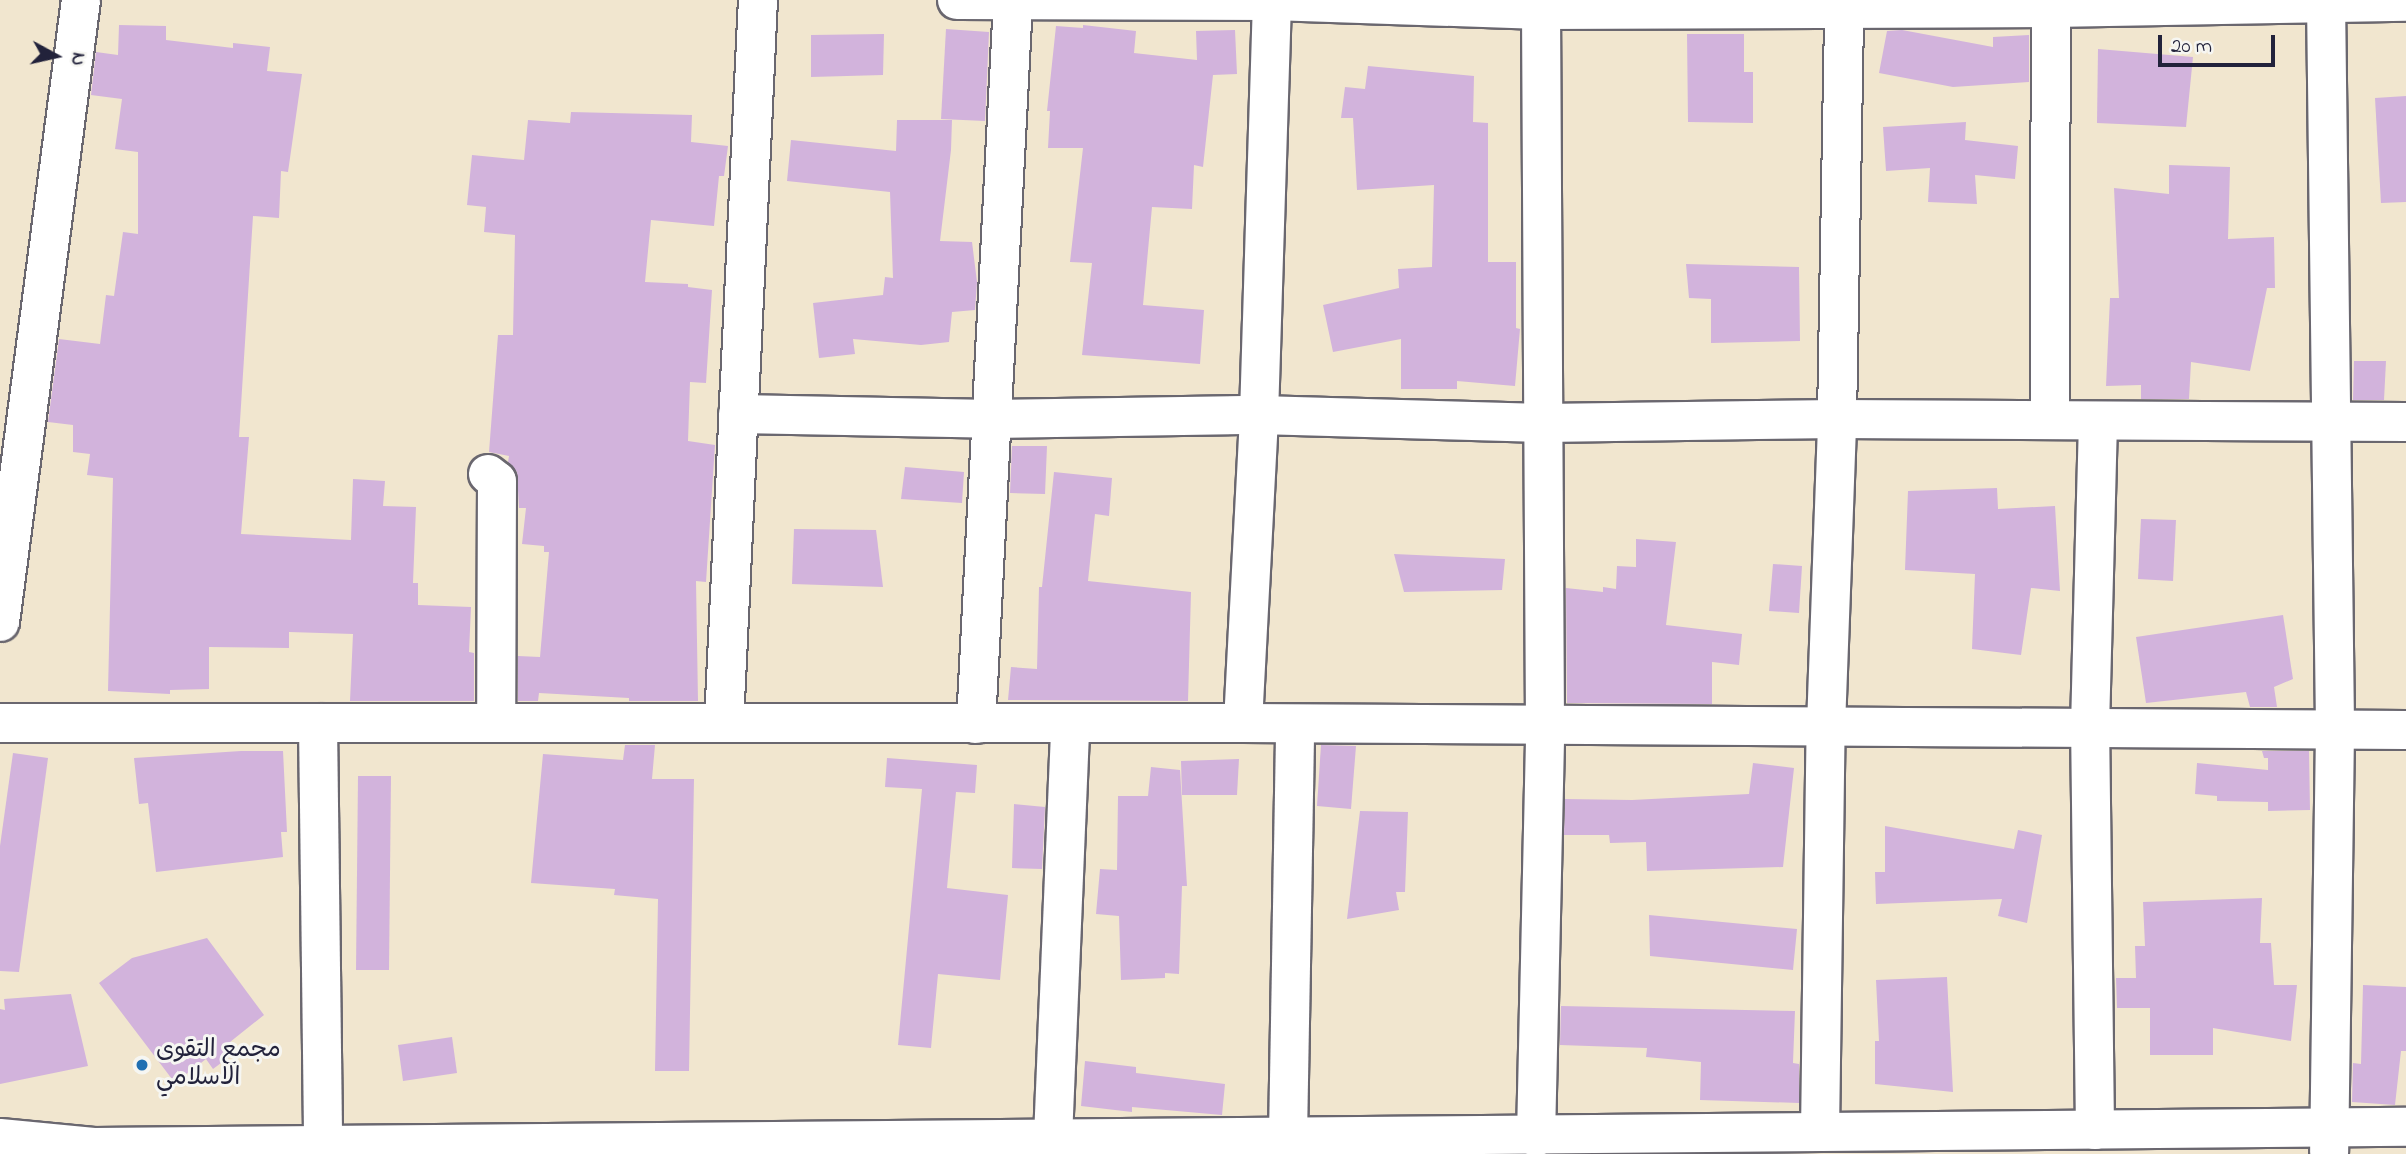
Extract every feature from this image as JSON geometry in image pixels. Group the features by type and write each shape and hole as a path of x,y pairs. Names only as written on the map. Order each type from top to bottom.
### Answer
{"street":[{"path":"0,622 81,0"},
{"path":"724,723 758,0"},
{"path":"957,0 1541,5 1844,4 2051,8 2326,1 2406,2"},
{"path":"976,724 1013,1"},
{"path":"1243,723 1259,415 1272,1"},
{"path":"2326,1 2329,422 2335,731 2329,1141"},
{"path":"1820,1132 1826,726 1837,419 1844,4"},
{"path":"1536,1137 1545,725 1541,5"},
{"path":"2050,420 2051,8"},
{"path":"738,414 992,419 1259,415 1543,423 1837,419 2406,422"},
{"path":"2074,1138 2090,727 2098,421"},
{"path":"488,474 497,481 496,723"},
{"path":"0,723 1243,723 2406,730"},
{"path":"318,723 323,1149"},
{"path":"1053,1138 1070,724"},
{"path":"1288,1137 1295,724"},
{"path":"0,1138 94,1150 914,1147 1053,1138 1135,1146 1288,1137 1436,1145 1536,1137 1747,1143 1820,1132 2329,1141 2406,1127"}],"building":[{"path":"119,25 166,26 166,40 233,48 233,43 270,47 267,71 302,74 288,172 281,171 279,218 253,216 239,437 249,437 241,534 351,540 353,479 385,481 383,506 416,507 413,583 418,583 418,605 471,607 469,652 474,653 474,701 350,701 353,634 289,632 289,648 209,647 209,689 170,690 170,694 108,691 113,478 87,475 90,454 73,452 73,425 48,422 59,339 100,344 106,295 114,296 123,232 138,234 138,152 115,149 122,99 91,95 96,52 118,55"},
{"path":"1083,25 1136,31 1134,53 1197,60 1196,31 1235,30 1237,74 1213,75 1203,167 1194,165 1192,209 1152,207 1143,305 1204,310 1200,364 1082,355 1092,263 1070,262 1083,148 1048,148 1050,111 1047,111 1056,26 1083,28"},
{"path":"946,29 989,32 985,121 941,119"},
{"path":"1902,30 1993,47 1993,37 2029,35 2029,82 1953,87 1879,73 1887,31"},
{"path":"884,34 883,75 811,77 811,35"},
{"path":"1687,34 1744,34 1744,72 1753,72 1753,123 1688,122"},
{"path":"2098,49 2193,57 2186,127 2097,123"},
{"path":"1368,66 1474,76 1473,122 1488,123 1488,262 1516,262 1516,328 1520,329 1515,386 1457,381 1457,389 1401,389 1401,339 1333,352 1323,305 1399,288 1398,269 1432,267 1434,185 1357,190 1353,118 1341,118 1345,87 1365,89"},
{"path":"2406,96 2406,202 2381,203 2375,98"},
{"path":"571,112 692,115 691,142 728,146 724,176 719,176 714,226 651,220 645,282 688,284 688,287 712,290 706,383 690,382 688,441 715,445 706,582 696,581 698,701 629,701 629,698 539,693 538,701 518,701 518,656 540,657 549,552 544,552 544,546 522,544 526,508 519,508 517,472 508,462 509,456 489,452 498,335 513,335 515,235 484,232 486,207 467,205 472,155 524,160 528,120 570,123"},
{"path":"897,120 952,120 940,241 972,242 977,282 975,310 952,312 949,342 921,345 853,339 855,354 819,358 813,303 883,295 885,277 893,278 890,192 787,181 791,140 896,151"},
{"path":"1966,122 1965,140 2018,146 2015,179 1975,175 1977,204 1928,202 1930,168 1886,171 1883,127"},
{"path":"2169,165 2230,167 2228,239 2274,237 2275,288 2267,288 2250,371 2191,362 2189,399 2141,399 2141,385 2106,386 2110,298 2119,298 2114,188 2169,194"},
{"path":"1686,264 1799,267 1800,341 1711,343 1711,299 1689,298"},
{"path":"2354,361 2386,361 2384,400 2353,400"},
{"path":"1012,446 1047,446 1045,494 1010,493"},
{"path":"905,467 964,472 962,503 901,499"},
{"path":"1054,472 1112,478 1109,516 1095,514 1088,581 1191,592 1188,701 1008,700 1011,667 1037,669 1039,587 1042,587"},
{"path":"1997,488 1998,509 2055,506 2060,591 2031,588 2021,655 1972,649 1975,574 1905,570 1908,491"},
{"path":"2141,519 2176,520 2173,581 2138,579"},
{"path":"794,529 876,530 883,587 792,584"},
{"path":"1636,539 1676,542 1666,625 1742,634 1739,665 1712,662 1712,704 1567,703 1566,588 1603,592 1603,587 1616,589 1617,566 1636,567"},
{"path":"1394,554 1505,559 1502,590 1404,592"},
{"path":"1773,564 1802,566 1799,613 1769,611"},
{"path":"2283,615 2293,679 2274,687 2277,707 2250,707 2246,692 2146,703 2136,637"},
{"path":"625,745 655,745 652,779 694,779 689,1071 655,1071 658,899 614,895 615,889 531,883 543,754 623,760"},
{"path":"1321,745 1356,746 1351,809 1317,806"},
{"path":"283,751 287,832 281,832 283,857 156,872 148,803 139,804 134,758"},
{"path":"2262,751 2309,751 2310,810 2268,811 2268,802 2217,801 2217,796 2195,794 2197,763 2268,770 2268,758 2264,758"},
{"path":"13,753 48,758 19,972 0,971 0,846"},
{"path":"887,758 977,765 975,793 956,792 947,888 1008,895 1000,980 938,974 931,1048 898,1045 922,789 885,787"},
{"path":"1239,759 1237,795 1182,795 1181,761"},
{"path":"1753,763 1794,768 1783,867 1647,871 1646,842 1610,843 1609,835 1564,835 1565,799 1632,800 1749,794"},
{"path":"1151,767 1180,770 1187,886 1182,886 1179,974 1165,973 1165,978 1121,980 1119,916 1096,914 1100,869 1117,870 1118,796 1148,796"},
{"path":"358,776 391,776 389,970 356,970"},
{"path":"1014,804 1045,807 1042,869 1012,868"},
{"path":"1360,811 1408,812 1405,892 1396,892 1399,910 1347,919"},
{"path":"1885,826 2014,849 2018,830 2042,835 2027,923 1998,916 2002,899 1876,904 1875,872 1885,872"},
{"path":"2262,898 2260,943 2271,943 2274,985 2297,985 2291,1041 2213,1028 2213,1055 2150,1055 2150,1008 2117,1008 2116,978 2136,978 2135,946 2145,946 2143,902"},
{"path":"1649,915 1797,929 1793,970 1650,956"},
{"path":"207,938 264,1015 230,1042 237,1051 213,1069 206,1059 175,1083 99,983 132,958"},
{"path":"1947,977 1953,1092 1875,1084 1875,1041 1879,1041 1876,980"},
{"path":"2363,985 2406,987 2406,1051 2401,1051 2395,1105 2352,1102 2353,1063 2361,1064"},
{"path":"71,994 88,1066 0,1084 0,1009 5,1010 4,999"},
{"path":"1561,1006 1795,1011 1793,1063 1799,1064 1799,1103 1700,1100 1701,1062 1646,1057 1647,1048 1560,1045"},
{"path":"452,1037 457,1073 403,1081 398,1045"},
{"path":"1085,1061 1136,1067 1136,1073 1225,1084 1222,1115 1132,1107 1132,1112 1081,1106"}],"place":[{"name":"مجمع التقوى الاسلامي","path":"142,1065"}]}
